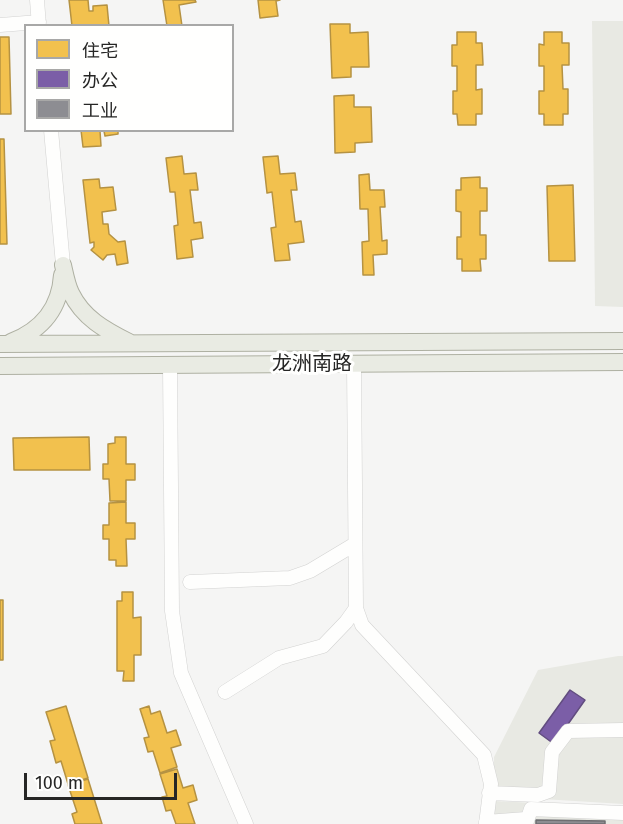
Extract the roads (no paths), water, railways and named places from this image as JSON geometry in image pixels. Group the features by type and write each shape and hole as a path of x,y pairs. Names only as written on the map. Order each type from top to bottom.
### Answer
{"main road":[{"path":"63,265 70,292 83,311 100,327 131,343"},
{"path":"4,344 25,337 44,322 54,309 62,291 63,265"},
{"name":"龙洲南路","path":"4,344 623,341"},
{"name":"龙洲南路","path":"0,366 623,362"}],"street":[{"path":"0,25 39,23 37,0"},
{"path":"51,132 63,265"},
{"path":"170,364 172,611 181,673 246,824"},
{"path":"354,364 356,608 362,626 484,755 491,784 486,823 526,822 531,809 623,813"},
{"path":"190,582 290,578 310,571 355,544"},
{"path":"225,692 279,658 323,646 356,608"},
{"path":"489,793 538,795 549,791 552,752 568,731 623,730"}]}
